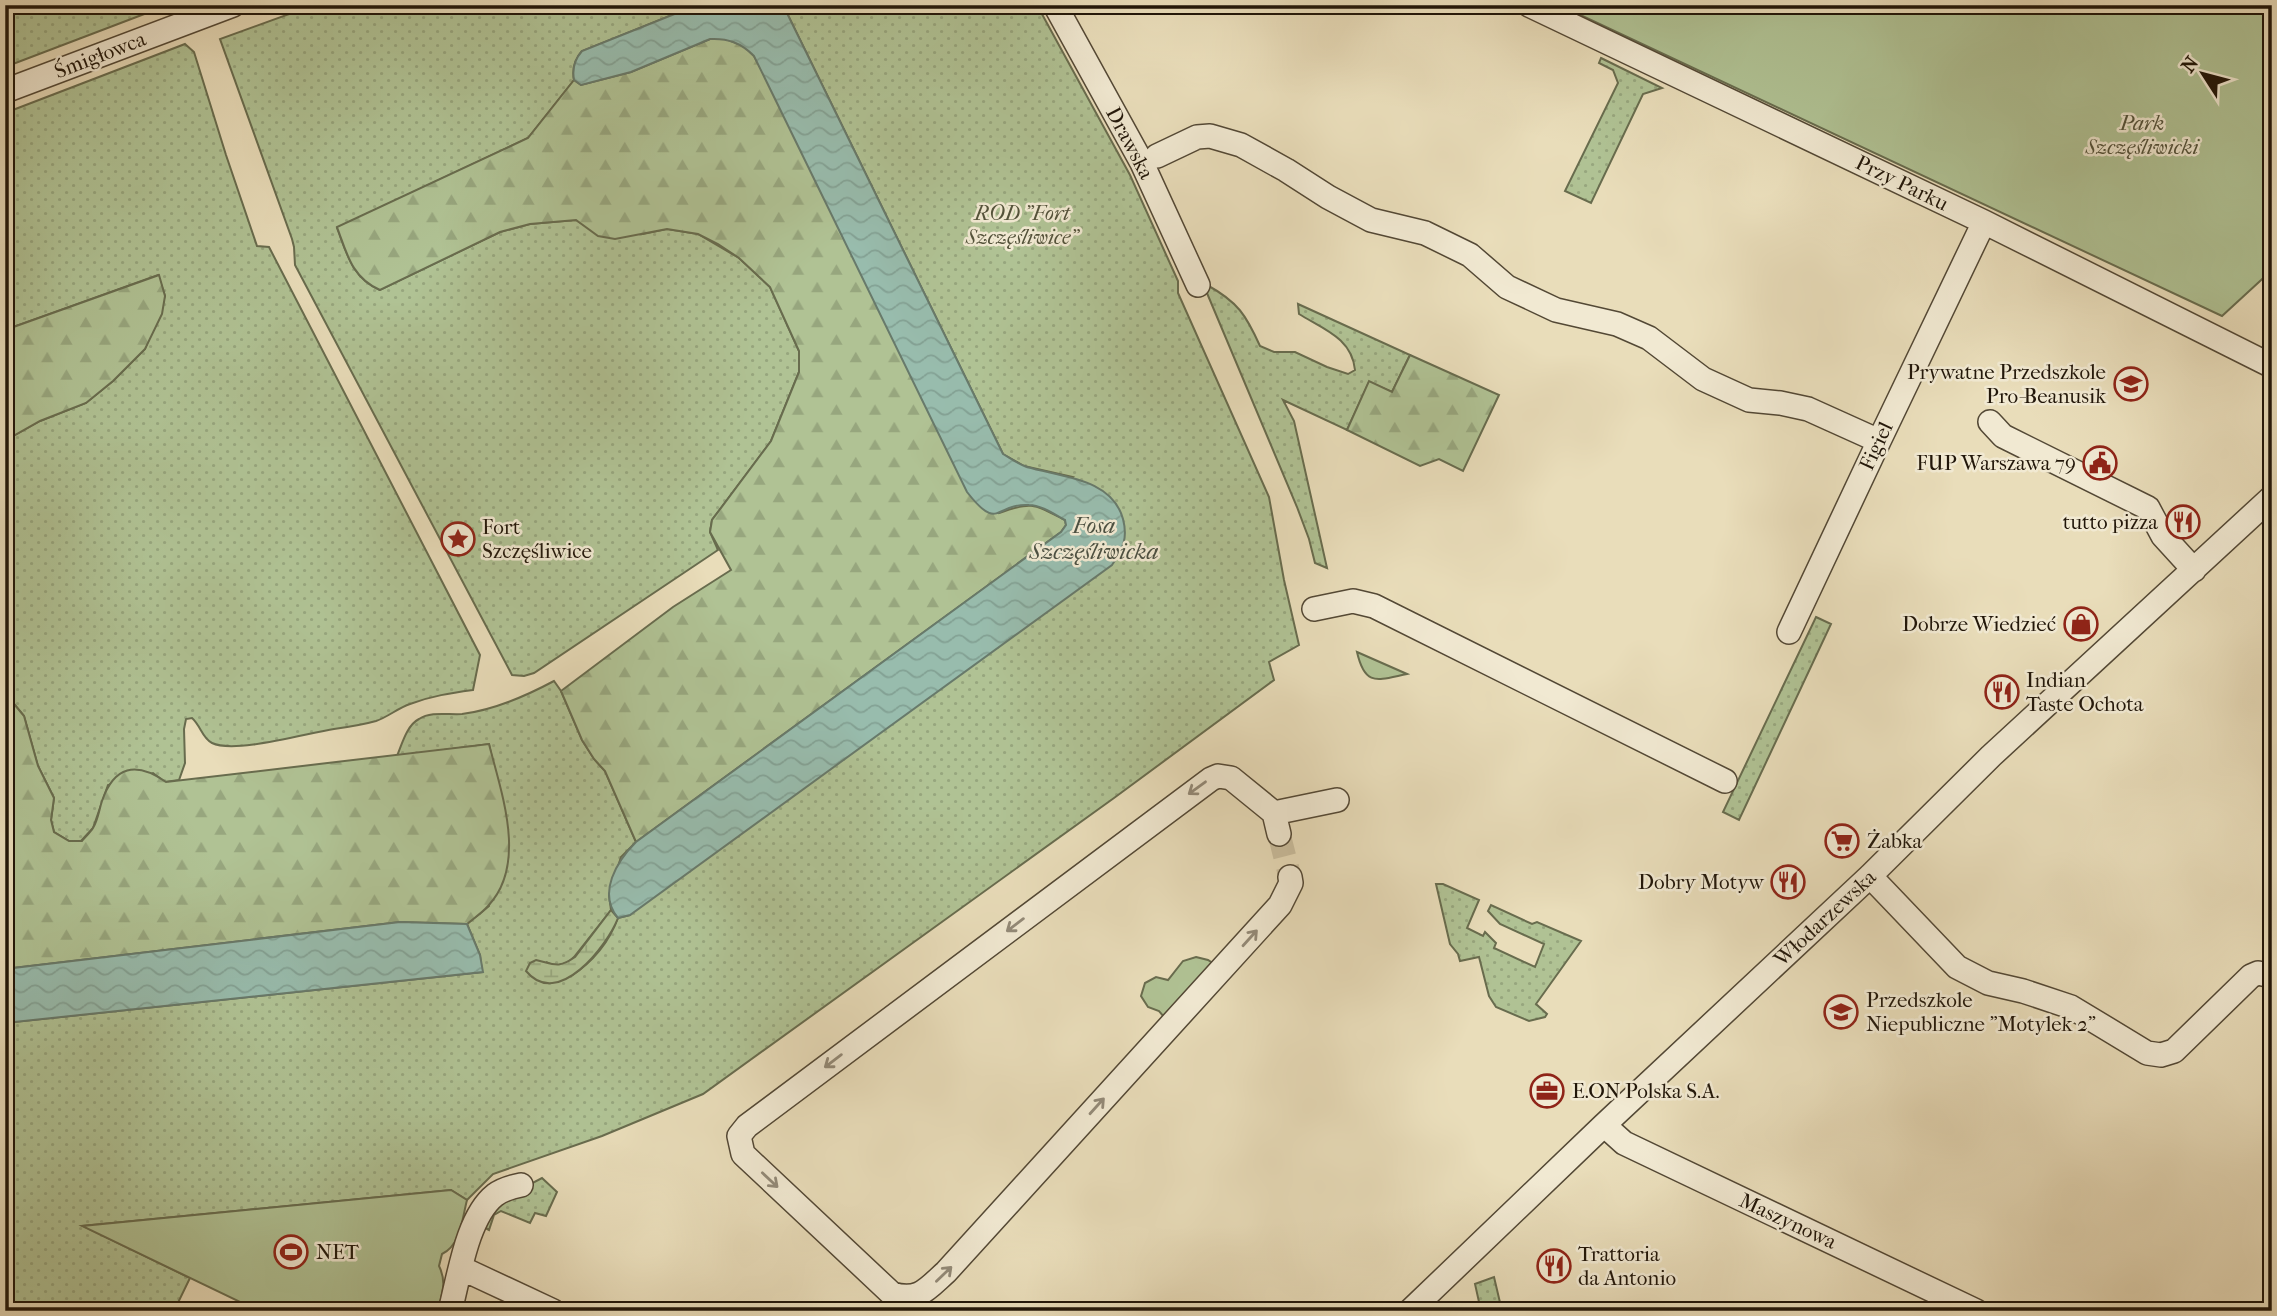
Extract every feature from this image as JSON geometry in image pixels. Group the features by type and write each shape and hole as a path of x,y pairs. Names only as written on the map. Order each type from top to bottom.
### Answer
{"street":[{"name":"Śmigłowca","path":"5,91 233,5"},
{"name":"Drawska","path":"1055,5 1142,163 1198,285"},
{"name":"Przy Parku","path":"1530,5 1984,222 2272,366"},
{"path":"1157,156 1197,137 1210,136 1241,145 1371,220 1425,233 1470,255 1507,288 1556,310 1617,324 1649,338 1703,379 1748,400 1808,409 1878,440"},
{"name":"Figiel","path":"1789,632 1984,222"},
{"path":"1990,422 2003,436 2148,508 2163,537 2194,570"},
{"name":"Włodarzewska","path":"1410,1311 1870,876 1991,755 2272,497"},
{"path":"1314,609 1353,601 1374,606 1725,781"},
{"path":"1290,877 1291,884 1280,905 946,1272 916,1295 907,1298 892,1294 743,1154 739,1136 747,1126 1210,779 1218,776 1231,778 1277,823 1337,800"},
{"path":"1870,876 1957,967 1988,983 2071,1007 2147,1053 2161,1055 2174,1051 2251,976 2258,973 2272,975"},
{"name":"Maszynowa","path":"1604,1125 1625,1143 1976,1311"},
{"path":"450,1311 468,1242 482,1209 503,1190 520,1185"},
{"path":"461,1268 553,1311"}],"green space":[{"path":"5,5 168,5 5,67"},
{"path":"314,5 697,5 582,51 574,65 574,80 528,138 337,228 357,272 380,290 500,232 530,224 576,220 587,227 643,234 667,229 698,234 739,258 770,287 799,351 799,372 771,441 712,520 710,532 718,550 534,673 512,675 295,265 292,239 220,39"},
{"name":"ROD \"Fort Szczęśliwice\"","path":"783,5 1037,5 1130,175 1178,281 1178,293 1269,497 1299,645 1269,662 1274,680 703,1094 602,1136 493,1174 467,1200 451,1190 83,1226 190,1278 174,1311 5,1311 5,1023 482,972 480,955 467,924 489,906 503,808 489,744 397,756 408,730 424,717 434,714 462,714 497,706 554,681 582,740 605,771 636,842 621,857 609,895 611,910 567,963 555,966 546,962 571,976 599,951 618,918 630,915 1073,477 1024,466 1003,454"},
{"name":"Park Szczęśliwicki","path":"1559,5 2272,5 2272,270 2222,316"},
{"path":"723,38 744,46 754,56 999,513 1033,506 1065,520 1066,525 1061,532 636,842 605,771 582,740 561,691 673,607 731,570 710,532 712,520 771,441 799,372 799,351 770,287 739,258 698,234 667,229 615,239 598,236 576,220 530,224 500,232 380,290 357,272 337,227 528,138 574,80 581,85 631,72 710,39"},
{"path":"185,44 194,52 257,246 269,247 480,655 473,690 418,701 366,724 272,742 223,746 209,741 192,718 186,719 185,763 179,780 165,782 153,773 108,785 93,828 81,841 69,841 54,832 51,820 54,798 38,766 24,716 5,693 5,443 40,421 86,403 113,381 145,349 165,296 158,275 5,330 5,113"},
{"path":"1601,58 1662,88 1643,94 1591,203 1565,191 1618,83 1613,70 1599,63"},
{"path":"159,275 165,296 162,314 145,349 86,403 40,421 5,443 5,330"},
{"path":"1207,285 1234,304 1260,346 1274,352 1295,352 1348,374 1355,370 1353,359 1342,342 1299,314 1298,304 1410,355 1392,392 1369,382 1347,430 1283,400 1294,421 1327,568 1315,563 1297,507 1204,286"},
{"path":"1410,355 1499,395 1463,471 1439,459 1420,466 1347,430 1369,381 1392,392"},
{"path":"1816,617 1831,624 1739,820 1723,812"},
{"path":"1357,652 1407,674 1380,679 1368,676"},
{"path":"5,693 24,716 38,766 54,798 51,820 54,832 69,841 82,841 90,832 107,789 113,780 127,770 145,771 166,782 489,744 508,827 507,870 500,889 486,909 467,924 400,922 5,969"},
{"path":"1436,884 1443,884 1479,900 1467,928 1483,936 1485,932 1496,943 1494,948 1535,967 1544,944 1500,924 1488,911 1491,905 1532,924 1537,922 1581,941 1536,1004 1547,1014 1545,1017 1529,1021 1496,1007 1489,996 1479,957 1460,961 1450,944"},
{"path":"611,910 618,918 612,930 580,970 566,979 552,983 539,981 526,971 530,963 536,960 560,964 575,957"},
{"path":"1196,957 1214,964 1164,1017 1159,1011 1148,1007 1141,996 1145,983 1156,977 1168,980 1183,961"},
{"path":"542,1178 557,1192 546,1216 535,1213 530,1223 501,1211 494,1215 489,1230 483,1227 504,1198"},
{"name":"NET","path":"451,1190 467,1200 457,1238 442,1254 439,1266 443,1288 438,1311 259,1311 82,1226"},
{"path":"1494,1277 1502,1311 1481,1311 1475,1284"}],"water":[{"name":"Fosa Szczęśliwicka","path":"697,5 783,5 1003,454 1027,467 1084,481 1097,487 1117,505 1123,519 1125,538 1112,565 630,915 618,918 609,898 609,888 616,868 636,842 1061,532 1066,525 1065,520 1034,505 1018,506 992,514 977,504 967,492 754,56 749,51 734,42 710,39 631,72 581,85 574,80 574,65 582,51"},
{"path":"400,922 467,924 480,955 483,972 5,1023 5,969"}],"tunnel":[{"path":"1279,834 1290,877"}],"place":[{"name":"Prywatne Przedszkole Pro-Beanusik","path":"2131,384"},
{"name":"FUP Warszawa 79","path":"2100,463"},
{"name":"tutto pizza","path":"2183,522"},
{"name":"Fort Szczęśliwice","path":"458,539"},
{"name":"Dobrze Wiedzieć","path":"2081,624"},
{"name":"Indian Taste Ochota","path":"2002,692"},
{"name":"Żabka","path":"1842,841"},
{"name":"Dobry Motyw","path":"1788,882"},
{"name":"Przedszkole Niepubliczne \"Motylek 2\"","path":"1841,1012"},
{"name":"E.ON Polska S.A.","path":"1547,1091"},
{"name":"NET","path":"291,1252"},
{"name":"Trattoria da Antonio","path":"1554,1266"}]}
